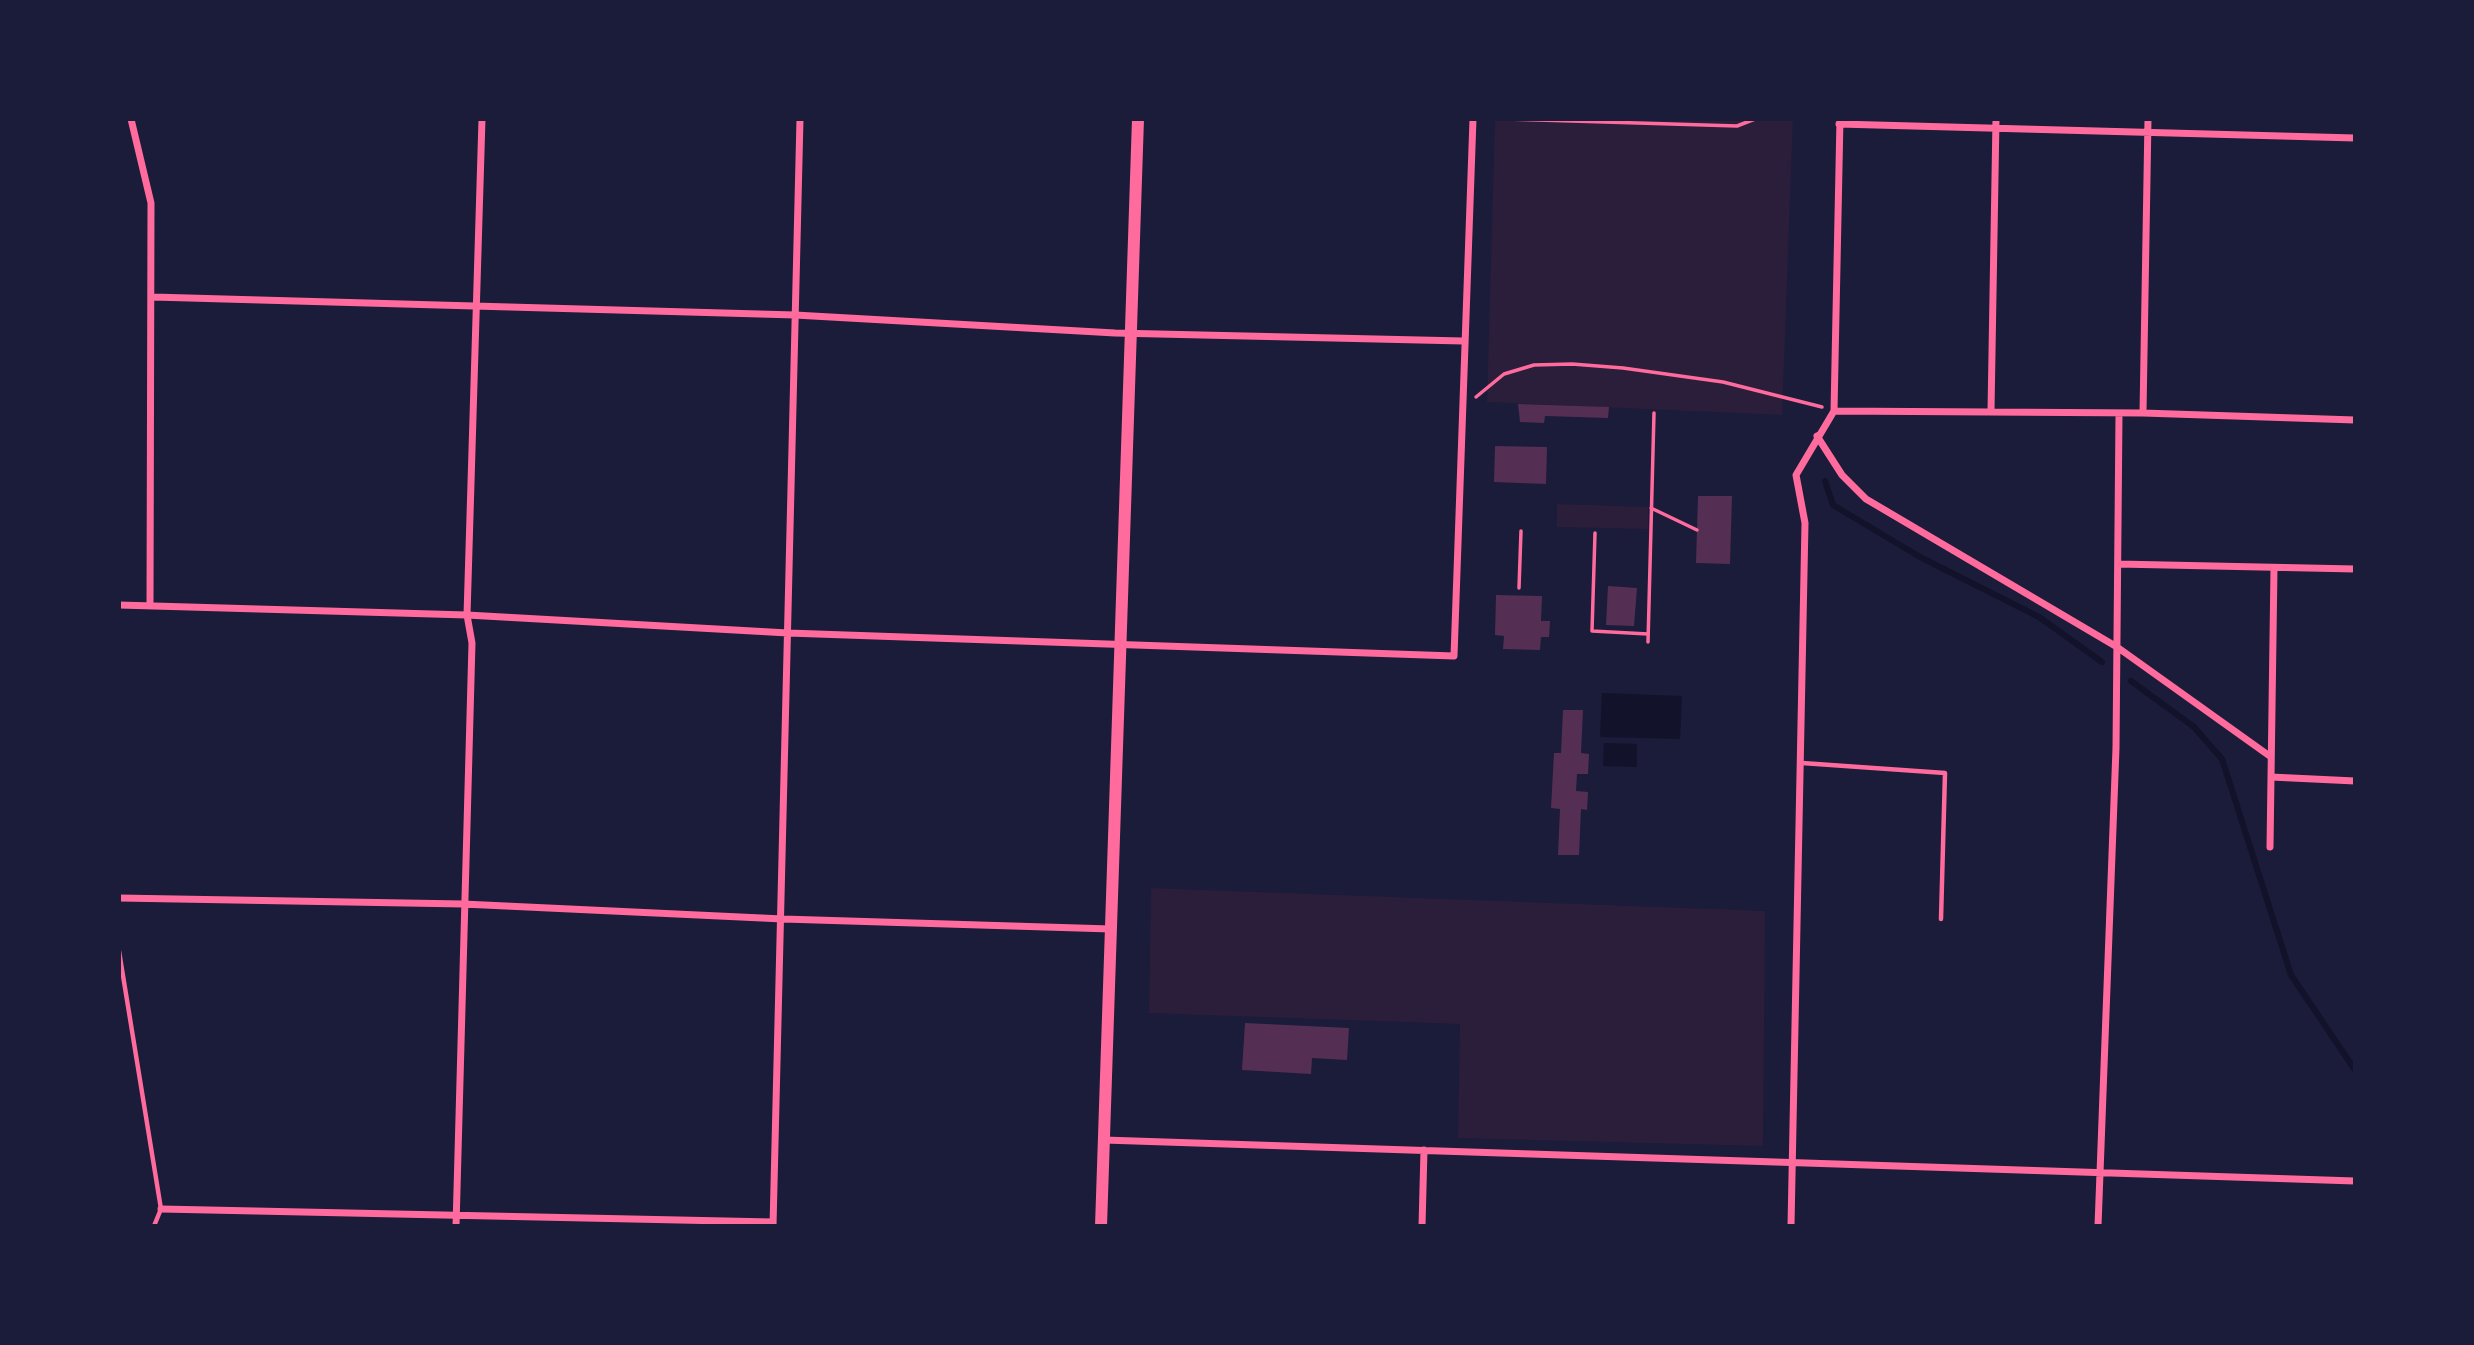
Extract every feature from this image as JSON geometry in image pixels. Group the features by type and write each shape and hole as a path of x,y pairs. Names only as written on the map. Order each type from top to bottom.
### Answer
{"main road":[{"path":"1101,1226 1138,119"}],"street":[{"path":"131,119 151,203 153,297 150,606"},
{"path":"456,1226 472,643 467,615 482,119"},
{"path":"161,1209 456,1214 773,1224 783,919 800,119"},
{"path":"119,605 467,615 788,633 1454,656 1463,341 1473,119"},
{"path":"1991,411 1996,119"},
{"path":"2143,413 2148,119"},
{"path":"1791,1226 1805,523 1796,475 1816,436 1834,411 1840,121 2355,138"},
{"path":"153,297 794,315 1130,333 1463,341"},
{"path":"1834,411 2143,413 2355,420"},
{"path":"2098,1226 2116,748 2119,414"},
{"path":"1816,436 1842,475 1866,499 2117,647 2271,757"},
{"path":"2118,564 2355,569"},
{"path":"2270,847 2274,568"},
{"path":"2271,778 2355,780"},
{"path":"119,898 463,904 783,919 1111,929"},
{"path":"1104,1140 2355,1181"},
{"path":"1422,1226 1424,1150"}],"lane":[{"path":"1802,763 1945,773 1941,919"},
{"path":"119,951 161,1209 154,1226"}],"path":[{"path":"1505,119 1737,126 1755,119"},
{"path":"1462,409 1504,374 1534,365 1572,364 1723,382 1834,411"},
{"path":"1648,642 1654,413"},
{"path":"1651,508 1697,530"},
{"path":"1519,588 1521,531"},
{"path":"1595,533 1592,631 1648,634"}],"shaded area":[{"path":"1495,119 1793,119 1782,415 1487,402"},
{"path":"1557,504 1648,507 1648,529 1557,527"},
{"path":"1602,693 1682,696 1680,739 1600,737"},
{"path":"1604,743 1637,744 1637,767 1603,766"},
{"path":"1151,888 1765,911 1763,1146 1458,1138 1460,1024 1149,1013"}],"building":[{"path":"1518,404 1609,407 1608,418 1545,416 1544,423 1520,422"},
{"path":"1495,446 1547,447 1546,484 1494,482"},
{"path":"1698,496 1732,496 1730,564 1696,563"},
{"path":"1608,586 1637,588 1634,626 1606,625"},
{"path":"1496,595 1542,596 1541,621 1550,621 1549,637 1541,637 1540,650 1503,649 1504,636 1495,635"},
{"path":"1563,710 1583,710 1581,753 1589,754 1588,774 1577,774 1576,791 1588,792 1587,810 1581,809 1579,855 1558,855 1560,809 1551,808 1554,753 1561,753"},
{"path":"1245,1023 1349,1028 1347,1060 1312,1058 1311,1074 1242,1070"}],"waterway":[{"path":"1825,481 1833,505 1920,557 2039,617 2102,662"},
{"path":"2131,681 2194,727 2222,759 2291,975 2355,1070"}]}
